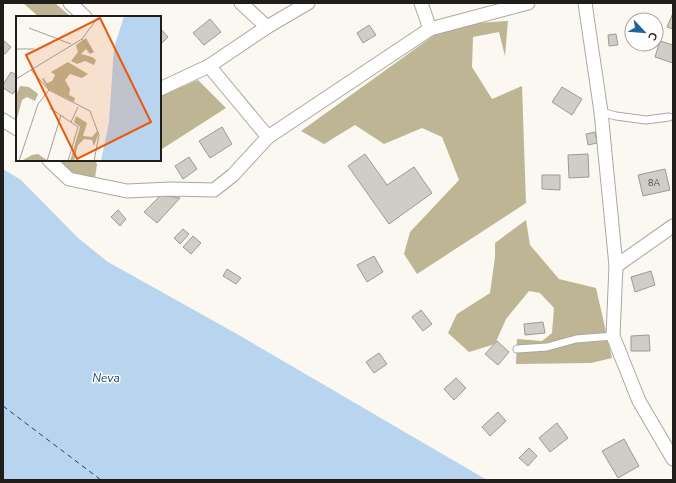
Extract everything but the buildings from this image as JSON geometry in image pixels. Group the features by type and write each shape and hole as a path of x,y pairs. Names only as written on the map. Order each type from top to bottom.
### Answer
{"street":[{"path":"70,3 84,16"},
{"path":"241,3 267,27"},
{"path":"161,90 209,66 267,27 308,3"},
{"path":"421,3 430,29"},
{"path":"50,161 69,179 127,191 171,189 214,190 233,175 268,137 430,29 528,3"},
{"path":"585,3 601,112 616,266 613,336 639,401 673,459"},
{"path":"209,66 268,137"},
{"path":"3,120 16,128"},
{"path":"616,266 673,226"}],"lane":[{"path":"601,112 646,120 669,117"},
{"path":"517,349 547,347 576,339 613,336"}],"shaded area":[{"path":"23,3 55,3 70,16 38,16"},
{"path":"508,21 505,56 499,32 473,37 472,67 492,99 522,86 526,203 417,274 404,254 410,232 459,180 442,137 422,128 384,144 355,125 324,144 301,131 440,31 476,23"},
{"path":"198,80 226,108 162,149 161,96"},
{"path":"58,161 95,161 97,164 95,178 69,172"},
{"path":"526,220 530,245 559,279 596,288 612,358 591,363 516,364 517,339 542,341 552,333 554,308 540,293 529,291 506,319 495,344 469,352 448,333 457,314 490,293 495,257 495,243"}],"water":[{"name":"Neva","path":"3,169 21,180 78,238 108,262 237,334 487,480 3,480"}],"ferry route":[{"path":"3,406 101,480"}]}
